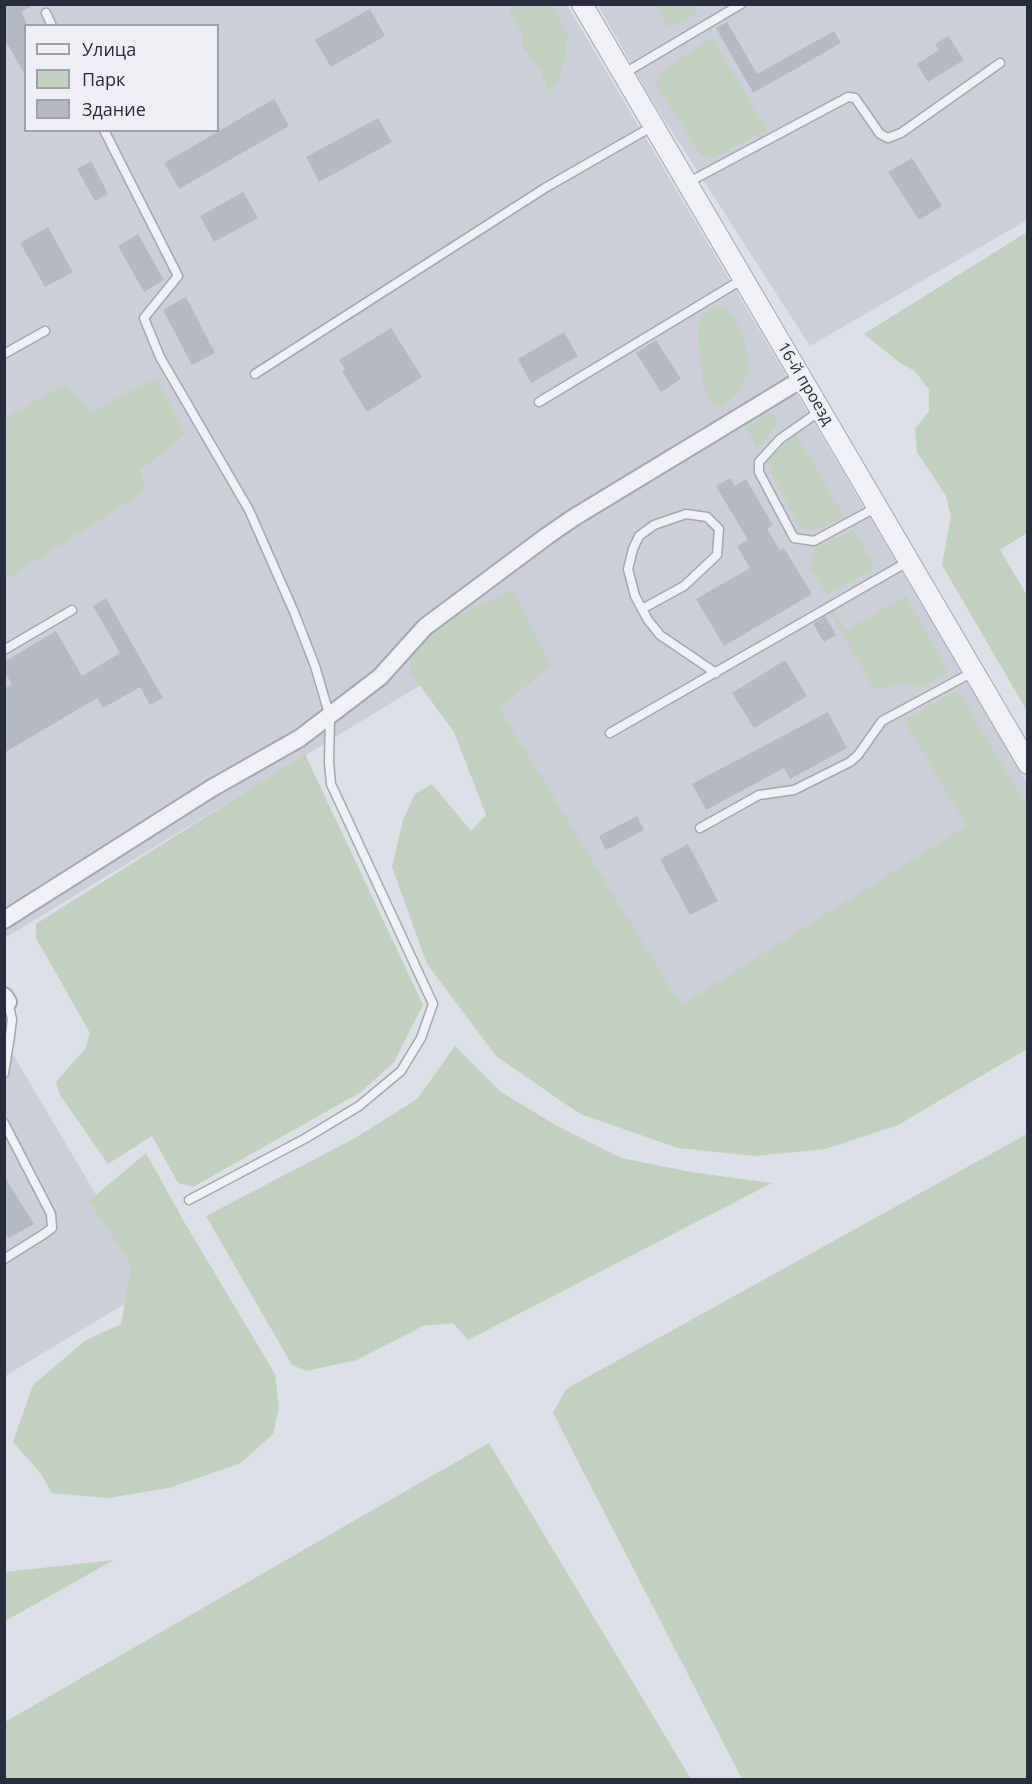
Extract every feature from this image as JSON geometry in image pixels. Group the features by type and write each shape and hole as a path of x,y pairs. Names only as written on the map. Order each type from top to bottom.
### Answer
{"street":[{"name":"16-й проезд","path":"582,4 1028,764"},
{"path":"4,920 212,788 300,738 380,676 425,627 547,536 802,379"}],"lane":[{"path":"622,75 741,4"},
{"path":"46,13 51,24"},
{"path":"686,183 848,97 855,98 880,134 888,138 901,133 1000,63"},
{"path":"255,374 545,188 653,126"},
{"path":"105,132 178,276 144,318 160,357 249,510 294,612 315,666 330,717 331,784 433,1004 421,1038 401,1071 359,1106 306,1138 189,1200"},
{"path":"539,402 743,279"},
{"path":"4,354 45,331"},
{"path":"821,411 780,439 759,462 759,472 794,538 814,541 878,507"},
{"path":"642,609 684,586 717,555 718,529 707,517 686,514 654,525 639,536 628,568 634,596 642,609 660,634 716,672"},
{"path":"610,733 909,561"},
{"path":"4,650 72,610"},
{"path":"700,828 759,795 794,790 850,762 858,755 882,721 974,671"},
{"path":"4,1073 7,1038 12,1019 6,999"},
{"path":"4,1123 51,1215 51,1228 4,1259"}],"shaded area":[{"path":"5,5 567,5 1027,783 1027,808 664,1029 447,669 5,938"},
{"path":"598,5 1027,5 1027,220 810,346 651,99"},
{"path":"4,1039 151,1288 5,1376 4,1376"}],"green space":[{"path":"513,5 552,5 568,35 565,58 556,85 548,91 540,69 524,49 520,30 509,12"},
{"path":"656,5 692,5 698,14 668,27"},
{"path":"712,37 767,130 713,157 701,156 656,84 660,73"},
{"path":"1027,232 1027,533 1000,550 1027,595 1027,711 942,565 951,517 946,496 917,452 915,429 929,411 929,390 915,371 900,363 864,334"},
{"path":"724,306 738,323 748,353 748,373 735,396 722,407 713,404 703,385 698,337 700,317 710,308"},
{"path":"157,377 186,434 140,470 145,491 5,580 5,418 65,384 92,412"},
{"path":"766,413 773,413 778,423 757,450 745,428"},
{"path":"796,433 845,518 813,530 799,527 767,461"},
{"path":"853,530 873,562 872,570 827,595 808,564 816,546"},
{"path":"512,590 551,665 499,708 681,1005 966,826 904,720 958,690 1027,806 1027,1049 898,1125 826,1149 755,1156 678,1148 580,1114 496,1056 427,964 392,867 403,820 415,794 432,784 471,831 486,815 454,732 410,672 410,658 421,637 452,618"},
{"path":"906,596 949,673 921,687 907,683 874,689 830,612 833,610 846,630"},
{"path":"305,754 423,1005 394,1062 361,1092 193,1187 178,1183 152,1136 108,1164 60,1095 56,1082 85,1049 90,1033 36,938 36,924"},
{"path":"455,1046 501,1092 559,1127 621,1158 691,1172 772,1183 468,1340 453,1323 423,1326 357,1360 306,1371 292,1365 206,1216 357,1137 417,1099"},
{"path":"1027,1134 1027,1779 742,1779 553,1413 566,1389"},
{"path":"146,1153 183,1220 275,1374 279,1407 273,1434 241,1463 169,1488 108,1498 52,1493 41,1474 13,1442 33,1385 86,1340 121,1324 131,1265 89,1201"},
{"path":"489,1443 691,1779 5,1779 5,1722"},
{"path":"114,1560 5,1621 5,1572"}],"building":[{"path":"4,4 35,4 21,12 26,21 24,24 24,73 4,38"},
{"path":"370,9 385,36 331,67 315,40"},
{"path":"727,22 757,74 834,31 841,43 753,93 716,28"},
{"path":"948,36 964,60 928,82 917,64 939,50 935,44"},
{"path":"274,99 289,126 179,189 164,163"},
{"path":"378,118 392,142 319,182 306,157"},
{"path":"912,158 942,206 919,220 888,172"},
{"path":"91,161 108,194 95,201 77,169"},
{"path":"243,192 258,218 214,242 200,216"},
{"path":"48,227 73,272 45,287 20,243"},
{"path":"138,234 164,280 144,292 118,246"},
{"path":"186,297 215,353 192,365 163,310"},
{"path":"391,328 422,377 367,412 342,371 345,369 339,360"},
{"path":"564,332 578,356 531,383 518,359"},
{"path":"656,340 681,379 661,392 636,353"},
{"path":"730,478 735,486 746,479 773,525 767,529 780,550 784,548 812,594 724,646 696,599 750,568 737,546 748,540 716,486"},
{"path":"106,598 163,698 150,705 140,687 103,708 97,698 4,753 4,689 12,684 4,671 4,662 56,631 82,676 120,653 93,606"},
{"path":"825,616 836,635 824,642 813,624"},
{"path":"785,660 807,696 754,728 732,693"},
{"path":"828,712 847,748 790,779 784,768 706,810 692,784"},
{"path":"637,816 644,830 606,850 599,836"},
{"path":"688,844 718,901 690,915 660,859"},
{"path":"4,1176 34,1224 9,1238 4,1230"}]}
